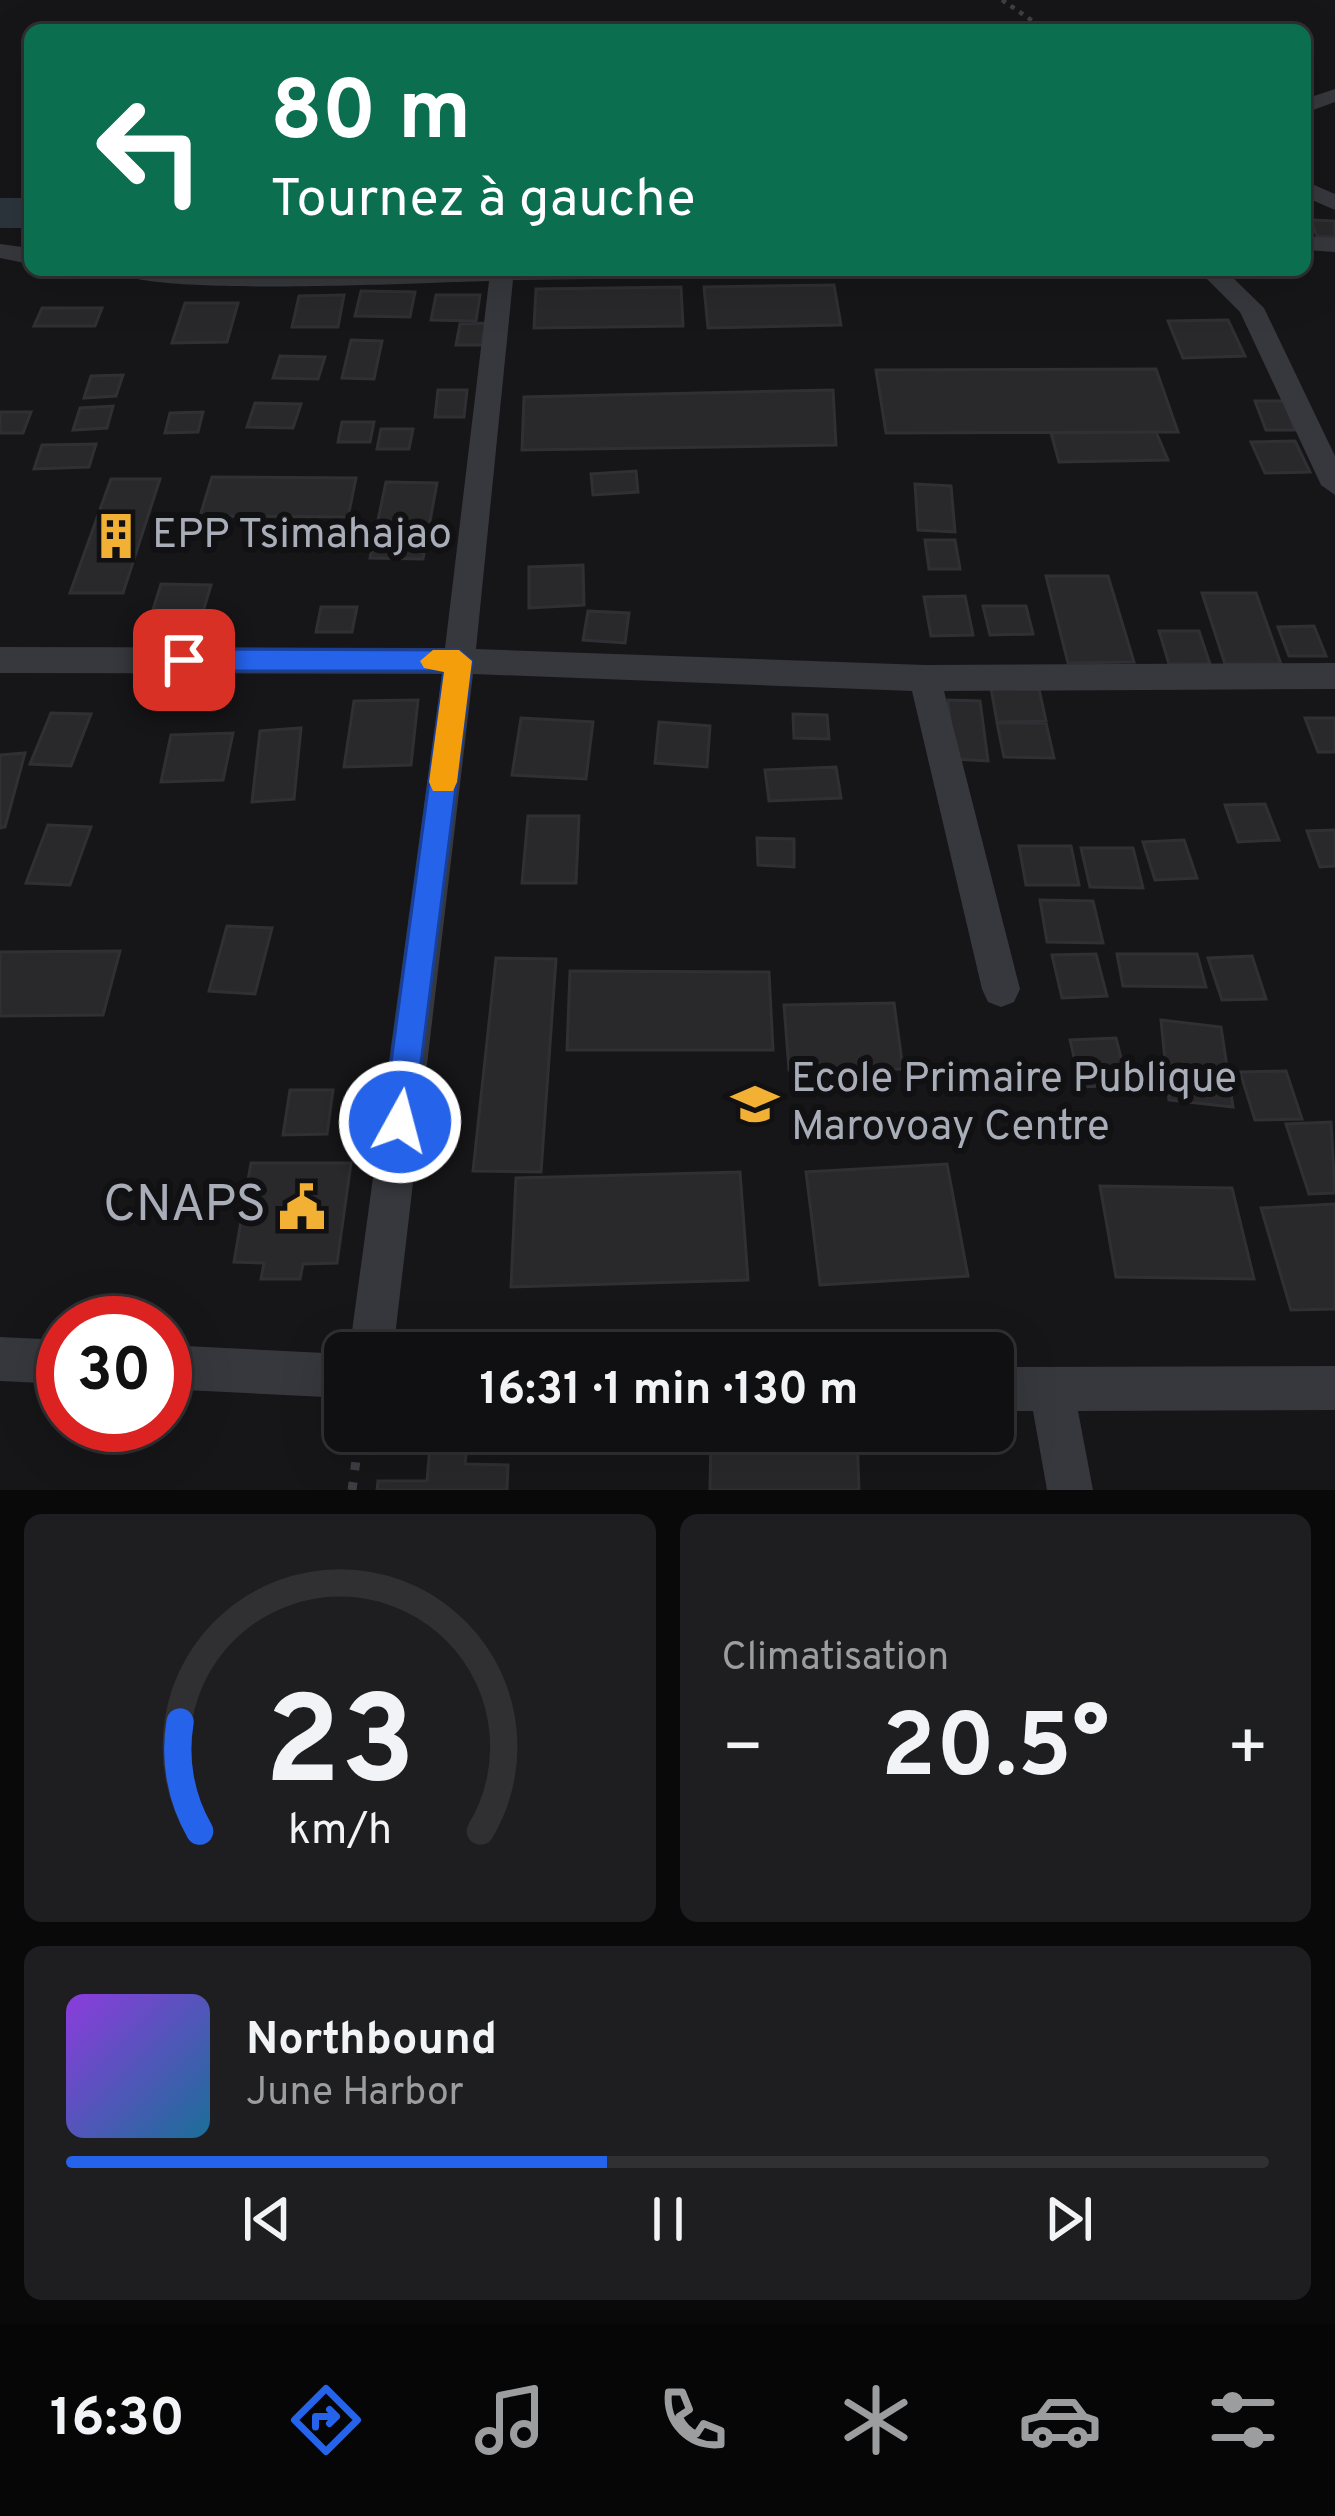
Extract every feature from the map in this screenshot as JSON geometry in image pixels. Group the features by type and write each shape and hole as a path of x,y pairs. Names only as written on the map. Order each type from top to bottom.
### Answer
{"street":[{"path":"177,276 317,276"},
{"path":"373,1332 459,661 502,276"},
{"path":"1216,276 1251,308 1335,485"},
{"path":"0,660 459,661 925,678 1335,676"},
{"path":"925,678 1001,989"},
{"path":"0,1359 36,1361"},
{"path":"192,1368 324,1375"},
{"path":"1014,1389 1335,1388"},
{"path":"1052,1390 1070,1490"}],"path":[{"path":"1002,0 1037,24"},
{"path":"352,1490 357,1452"}],"building":[{"path":"1311,220 1335,221 1335,237 1317,236"},
{"path":"834,285 841,325 708,328 704,287"},
{"path":"681,287 683,326 534,328 536,289"},
{"path":"361,291 415,292 410,317 355,316"},
{"path":"344,295 338,327 292,327 299,296"},
{"path":"436,295 480,295 476,321 431,320"},
{"path":"185,303 238,303 227,342 172,343"},
{"path":"42,308 102,308 95,326 34,326"},
{"path":"1228,320 1245,356 1183,358 1168,321"},
{"path":"490,323 488,345 456,345 460,324"},
{"path":"351,340 382,341 374,379 342,378"},
{"path":"280,356 325,357 318,379 273,378"},
{"path":"1156,369 1178,432 886,433 876,370"},
{"path":"123,375 116,396 84,398 91,376"},
{"path":"438,390 467,390 464,417 435,417"},
{"path":"833,390 836,445 522,450 524,397"},
{"path":"1255,401 1284,401 1295,430 1266,430"},
{"path":"255,403 301,404 293,428 247,427"},
{"path":"113,406 107,428 73,430 80,408"},
{"path":"0,412 31,412 23,433 0,433"},
{"path":"203,412 198,432 165,433 170,413"},
{"path":"342,422 374,422 370,442 338,442"},
{"path":"381,429 413,429 409,449 377,449"},
{"path":"1156,432 1168,460 1059,462 1051,433"},
{"path":"1295,441 1310,472 1265,473 1251,442"},
{"path":"96,444 89,467 34,469 42,445"},
{"path":"636,471 638,492 593,495 591,474"},
{"name":"EPP Tsimahajao","path":"212,477 356,478 348,517 200,516"},
{"name":"EPP Tsimahajao","path":"111,479 160,479 123,593 70,593"},
{"name":"EPP Tsimahajao","path":"386,482 437,483 423,559 370,558"},
{"path":"915,484 951,486 955,532 918,530"},
{"path":"925,540 955,540 960,569 929,569"},
{"path":"583,565 584,605 529,608 529,567"},
{"path":"1046,576 1108,576 1134,662 1068,663"},
{"path":"161,584 211,585 197,632 146,632"},
{"path":"1202,593 1256,593 1281,664 1225,664"},
{"path":"965,596 973,635 931,636 924,597"},
{"path":"983,606 1026,606 1033,634 990,635"},
{"path":"321,607 357,607 352,632 316,632"},
{"path":"588,611 629,613 625,643 583,640"},
{"path":"1314,626 1326,656 1289,656 1278,627"},
{"path":"1159,631 1199,631 1210,664 1169,664"},
{"path":"991,688 1039,689 1046,721 997,722"},
{"path":"418,700 411,765 344,767 354,701"},
{"path":"948,700 980,701 988,761 954,759"},
{"path":"51,713 91,714 71,766 30,764"},
{"path":"793,714 827,715 829,739 794,738"},
{"path":"521,718 593,722 586,779 512,775"},
{"path":"1305,718 1335,718 1335,752 1318,752"},
{"path":"659,722 710,726 707,767 655,763"},
{"path":"997,723 1046,723 1054,758 1004,757"},
{"path":"301,728 294,799 252,802 260,731"},
{"path":"233,733 223,780 161,782 171,735"},
{"path":"25,753 5,827 0,828 0,755"},
{"path":"836,767 841,798 769,801 765,770"},
{"path":"1265,804 1279,840 1238,842 1225,805"},
{"path":"528,816 579,816 576,883 522,883"},
{"path":"48,825 91,827 70,885 26,883"},
{"path":"1335,830 1335,866 1320,867 1307,831"},
{"path":"757,838 794,839 794,867 758,865"},
{"path":"1184,840 1197,878 1155,880 1143,842"},
{"path":"1019,846 1071,846 1079,885 1026,885"},
{"path":"1081,848 1133,848 1143,888 1090,887"},
{"path":"1040,900 1093,901 1103,943 1047,942"},
{"path":"227,926 272,928 255,994 209,991"},
{"path":"120,951 103,1015 0,1016 0,952"},
{"path":"1096,954 1107,996 1062,998 1052,955"},
{"path":"1117,954 1197,954 1206,987 1123,986"},
{"path":"1252,956 1266,999 1222,1000 1208,958"},
{"path":"496,958 556,959 541,1172 473,1171"},
{"path":"570,971 769,972 773,1050 567,1050"},
{"path":"894,1003 903,1069 789,1070 784,1005"},
{"path":"1161,1020 1221,1027 1233,1107 1169,1100"},
{"path":"1116,1038 1128,1085 1081,1087 1070,1040"},
{"path":"1286,1071 1302,1119 1255,1120 1240,1072"},
{"path":"290,1090 333,1090 327,1134 283,1135"},
{"path":"1331,1122 1335,1193 1309,1194 1286,1124"},
{"path":"251,1163 351,1163 337,1263 303,1264 300,1279 261,1279 264,1263 234,1262"},
{"path":"947,1164 968,1276 820,1285 806,1172"},
{"path":"740,1172 748,1280 511,1287 516,1178"},
{"path":"1100,1186 1232,1188 1254,1279 1116,1277"},
{"path":"1335,1204 1335,1309 1291,1310 1261,1208"},
{"path":"429,1452 466,1452 465,1464 508,1465 507,1490 377,1490 378,1481 427,1481"},
{"path":"711,1452 858,1452 859,1490 710,1490"}],"waterway":[{"path":"0,213 24,213"}],"slow traffic":[{"path":"433,661 459,661 443,782"}],"place":[{"name":"EPP Tsimahajao","path":"116,536"},
{"name":"Ecole Primaire Publique Marovoay Centre","path":"755,1104"},
{"name":"CNAPS","path":"302,1207"}],"route":[{"path":"184,660 459,661 400,1122"}]}
